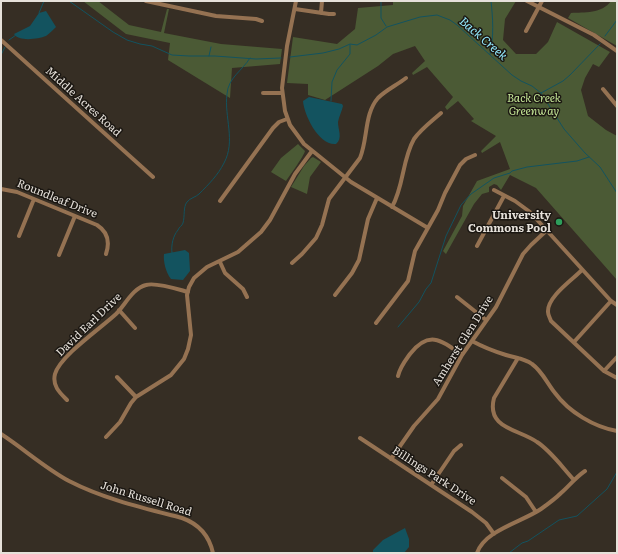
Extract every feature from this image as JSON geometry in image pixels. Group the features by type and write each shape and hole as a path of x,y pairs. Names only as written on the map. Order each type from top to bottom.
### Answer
{"street":[{"path":"146,1 166,3 216,16 256,19 262,21"},
{"path":"296,1 287,46 282,93 287,119 299,139 345,177 428,228"},
{"path":"321,13 322,1"},
{"path":"527,1 594,36 617,51"},
{"path":"526,31 542,1"},
{"path":"295,9 334,14"},
{"name":"Middle Acres Road","path":"1,40 153,177"},
{"path":"292,262 302,254 316,238 322,225 329,199 359,160 362,153 370,113 375,102 406,78"},
{"path":"603,89 617,106"},
{"path":"263,93 282,93"},
{"path":"614,102 617,97"},
{"path":"392,207 398,195 413,142 419,133 441,113"},
{"path":"220,201 273,128 279,122 287,119"},
{"path":"106,436 120,422 136,397 171,375 184,359 191,336 187,304 188,292 192,282 200,272 238,252 261,232 270,220 295,174 312,150"},
{"path":"376,323 408,281 413,255 438,210 448,186 460,164 466,159 475,155"},
{"name":"Roundleaf Drive","path":"1,189 17,192 97,225 105,232 108,242 106,254"},
{"path":"494,190 530,212 611,302 617,305"},
{"path":"477,246 504,196"},
{"path":"335,295 352,273 359,260 368,219 377,198"},
{"path":"19,236 34,199"},
{"path":"59,255 75,216"},
{"name":"Amherst Glen Drive","path":"391,459 414,426 438,398 462,355 496,307 523,254 530,245 546,231"},
{"path":"220,262 225,273 243,289 247,297"},
{"path":"582,270 552,298 549,304 548,312 551,321 604,371 617,378"},
{"name":"David Earl Drive","path":"67,400 56,386 55,376 58,369 81,344 119,310 136,291 147,284 156,284 188,292"},
{"path":"457,297 486,320"},
{"path":"574,342 611,302"},
{"path":"119,310 135,328"},
{"path":"398,376 400,369 409,356 419,344 425,340 438,340 462,355"},
{"path":"472,341 486,349 531,363 537,368 554,392 568,407 587,420 607,429 617,431"},
{"path":"604,371 617,357"},
{"path":"518,358 494,398 492,405 493,412 497,420 503,426 538,442 574,480"},
{"path":"117,377 136,397"},
{"name":"John Russell Road","path":"1,434 55,472 85,488 109,498 192,522 205,534 209,540 213,553"},
{"name":"Billings Park Drive","path":"360,438 482,520 494,534"},
{"path":"432,485 454,451 461,445"},
{"path":"477,553 481,544 494,534 536,512 552,501 585,471"},
{"path":"502,478 526,497 536,512"}],"green space":[{"path":"83,1 98,1 129,25 161,32 167,9 169,9 164,33 221,44 282,49 280,64 232,68 230,98 168,60 170,43 126,34"},
{"name":"Back Creek Greenway","path":"393,1 516,1 505,19 503,40 516,54 536,54 548,42 557,22 610,52 599,67 593,64 585,78 581,90 588,116 606,130 617,136 617,280 536,188 510,175 501,190 494,184 489,187 489,192 482,194 474,204 446,254 443,251 462,216 463,206 477,181 510,169 500,142 482,153 481,151 496,136 471,121 474,119 458,101 447,110 445,107 453,97 427,67 413,75 412,73 425,61 415,46 393,54 378,66 325,100 308,95 308,84 287,83 293,37 337,44 355,29 358,8 393,5"},
{"path":"611,1 617,1 617,46 568,18 571,13 598,10 603,8"},
{"path":"298,144 305,151 286,181 271,172 281,158"},
{"path":"313,157 321,162 310,177 307,194 291,187 304,166"}],"water":[{"path":"46,11 56,27 46,36 34,39 16,37 14,34 30,26 39,13"},
{"path":"309,97 342,104 343,106 338,122 340,137 336,144 324,140 318,135 309,121 303,101"},
{"path":"185,250 189,253 190,271 183,280 171,279 165,267 164,254"},
{"path":"405,528 409,539 409,547 404,553 373,552 373,550 383,540"}],"waterway":[{"path":"39,13 44,1"},
{"name":"Back Creek","path":"69,1 127,40 152,46 172,55 256,59 281,58"},
{"path":"381,1 381,18 386,26"},
{"path":"490,54 493,28 491,1"},
{"name":"Back Creek","path":"290,57 323,53 339,49 350,44 357,45 376,35 387,27 420,17 437,15 450,20 512,75 532,86 541,93 564,129 585,153 600,167 617,193"},
{"path":"605,36 617,20"},
{"path":"9,40 16,35"},
{"path":"541,93 563,81 600,44"},
{"path":"331,101 332,82 337,70 350,54 350,45"},
{"path":"1,55 5,47"},
{"path":"209,56 211,47"},
{"path":"172,253 173,241 176,232 183,223 187,202 199,194 213,179 224,163 229,146 227,103 228,88 230,83 250,58"},
{"path":"398,327 419,302 431,283 446,236 461,205 471,194 494,178 512,171 527,167 577,161 589,157"},
{"path":"509,553 559,520 577,516 607,489 617,472"}],"place":[{"name":"University Commons Pool","path":"559,222"}]}
